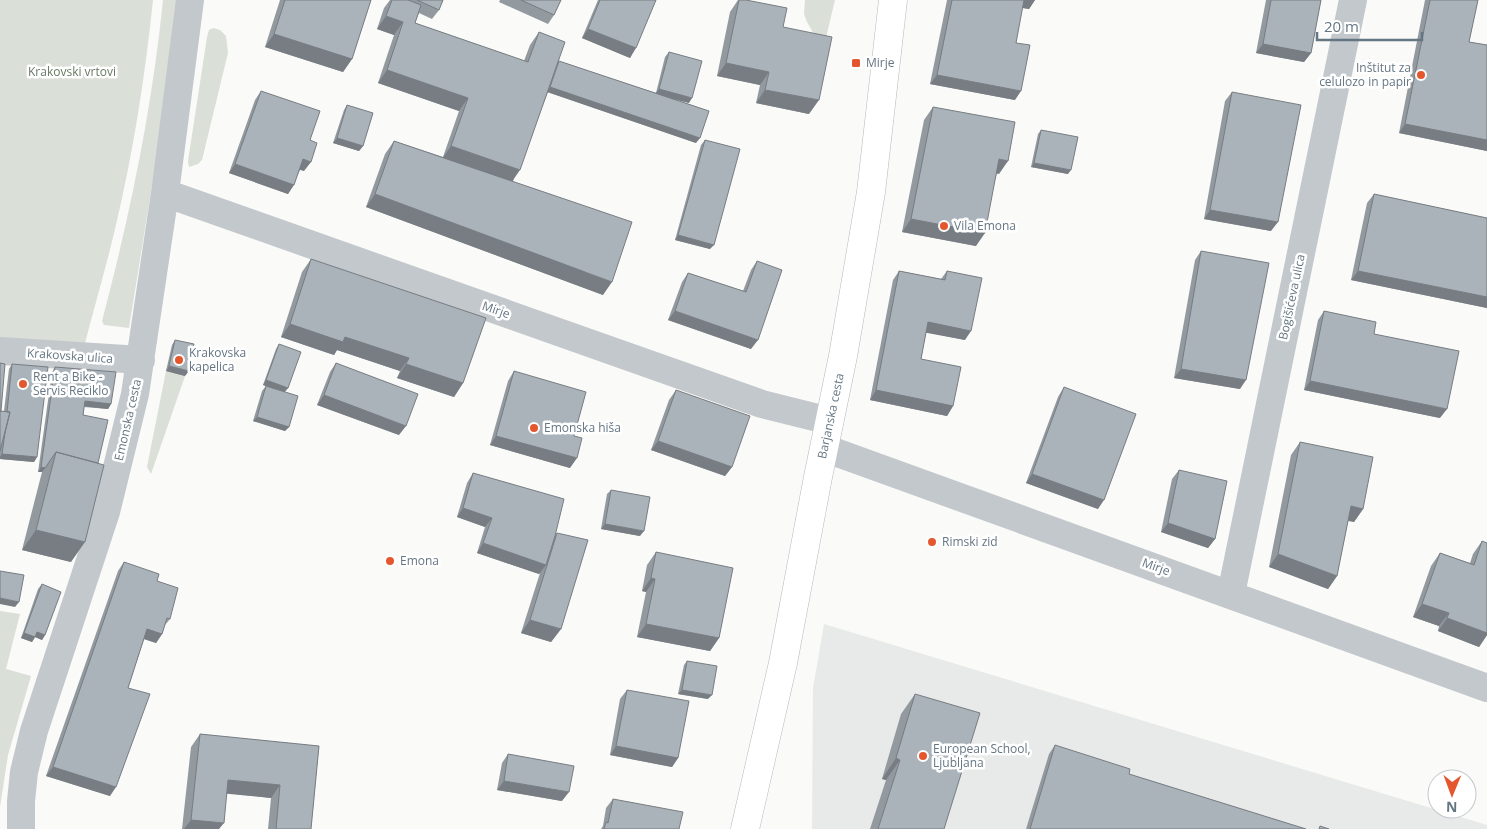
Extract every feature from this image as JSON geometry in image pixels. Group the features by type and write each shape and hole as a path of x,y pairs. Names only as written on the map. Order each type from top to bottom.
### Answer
{"main road":[{"name":"Barjanska cesta","path":"745,829 783,663 843,356 871,192 893,0"}],"street":[{"name":"Emonska cesta","path":"22,829 21,801 24,772 34,731 106,512 135,394 165,193 190,0"},
{"name":"Bogišićeva ulica","path":"1231,594 1353,0"},
{"name":"Mirje","path":"165,193 762,404 830,421"},
{"name":"Krakovska ulica","path":"0,352 141,360"},
{"name":"Mirje","path":"824,448 1487,688"}],"shaded area":[{"path":"824,624 1427,807 1427,819 1467,819 1487,825 1487,829 812,829 813,688"}],"green space":[{"name":"Krakovski vrtovi","path":"0,0 153,0 133,144 112,243 85,343 0,341"},
{"path":"163,0 179,0 169,80 129,328 104,325 102,321 139,162 153,81"},
{"path":"805,0 835,0 823,50 804,14"},
{"path":"213,28 220,30 226,36 228,53 202,160 198,164 189,167 188,161 207,37 209,30"},
{"path":"166,371 185,376 151,474 147,467"},
{"path":"0,611 20,614 6,669 31,676 8,755 0,807"}],"building":[{"path":"285,0 371,0 352,59 274,34"},
{"path":"392,0 408,0 421,5 415,23 528,62 539,32 565,42 520,170 451,146 468,98 387,70 403,22 386,16"},
{"path":"417,0 443,0 439,10"},
{"path":"521,0 561,0 554,15"},
{"path":"600,0 656,0 636,48 588,29"},
{"path":"739,0 787,8 783,27 832,37 819,100 765,90 769,72 726,63"},
{"path":"952,0 1024,0 1016,43 1030,45 1021,91 937,75"},
{"path":"1271,0 1321,0 1311,53 1263,44"},
{"path":"1430,0 1478,0 1469,42 1487,45 1487,140 1405,124"},
{"path":"669,52 702,61 692,98 659,89"},
{"path":"559,61 709,111 700,138 550,87"},
{"path":"261,91 320,111 310,140 317,143 311,162 303,159 294,185 235,164"},
{"path":"1232,92 1301,105 1278,222 1210,210"},
{"path":"347,105 373,113 363,146 337,138"},
{"path":"933,107 1015,122 1008,161 999,159 985,233 911,219"},
{"path":"1041,130 1078,137 1071,170 1034,163"},
{"path":"705,140 740,149 714,245 678,235"},
{"path":"394,141 632,222 612,282 375,194"},
{"path":"1374,194 1487,218 1487,297 1358,271"},
{"path":"1201,251 1269,263 1246,380 1181,369"},
{"path":"311,259 486,318 463,383 406,364 409,358 345,337 343,342 290,324"},
{"path":"757,261 782,270 758,340 675,311 688,273 746,292"},
{"path":"899,271 945,280 947,271 982,278 971,331 928,322 921,359 961,367 953,406 876,390"},
{"path":"1324,311 1376,322 1374,334 1459,351 1447,409 1310,381"},
{"name":"Krakovska kapelica","path":"175,340 194,344 189,371 169,366"},
{"path":"279,344 301,352 288,388 266,380"},
{"path":"0,363 5,364 1,411 0,411"},
{"path":"336,363 418,394 406,426 324,395"},
{"path":"12,364 48,367 37,457 2,454 10,412 7,412"},
{"path":"55,367 116,372 111,404 85,401 83,415 108,420 98,463 56,452 45,468 41,467"},
{"path":"514,371 586,392 574,436 582,438 577,458 496,436"},
{"path":"266,386 298,396 289,427 257,417"},
{"path":"1064,387 1136,414 1104,500 1032,474"},
{"path":"676,390 750,416 732,467 658,441"},
{"path":"0,411 10,412 0,451"},
{"path":"1300,442 1373,457 1363,509 1351,506 1337,576 1278,554"},
{"path":"56,452 104,465 85,542 36,530"},
{"path":"1179,470 1227,481 1215,539 1168,523"},
{"path":"473,473 564,499 546,565 483,543 492,518 463,508"},
{"path":"611,490 650,497 644,531 605,524"},
{"path":"557,533 588,540 561,629 530,620"},
{"path":"1482,541 1487,543 1487,633 1447,618 1449,613 1422,604 1440,553 1474,565"},
{"path":"656,552 733,568 719,638 646,624 655,579 651,578"},
{"path":"124,562 159,574 157,581 178,588 170,619 167,618 162,634 147,629 128,688 150,694 116,787 53,767"},
{"path":"0,571 24,575 19,602 0,598"},
{"path":"42,584 61,592 45,635 37,632 35,637 24,633"},
{"path":"687,661 717,666 712,695 682,690"},
{"path":"627,690 689,701 678,758 616,746"},
{"name":"European School, Ljubljana","path":"915,694 980,713 944,829 878,829 900,760 896,758"},
{"path":"200,734 319,746 311,829 276,829 280,785 228,780 224,823 191,820"},
{"path":"1055,745 1130,769 1129,774 1306,829 1030,829"},
{"path":"508,754 574,766 569,792 504,781"},
{"path":"613,799 683,812 679,829 604,829 606,822 608,823"}],"place":[{"name":"Mirje","path":"856,63"},
{"name":"Inštitut za celulozo in papir","path":"1421,75"},
{"name":"Vila Emona","path":"944,226"},
{"name":"Krakovska kapelica","path":"179,360"},
{"name":"Rent a Bike - Servis Reciklo","path":"23,384"},
{"name":"Emonska hiša","path":"534,428"},
{"name":"Rimski zid","path":"932,542"},
{"name":"Emona","path":"390,561"},
{"name":"European School, Ljubljana","path":"923,756"}]}
